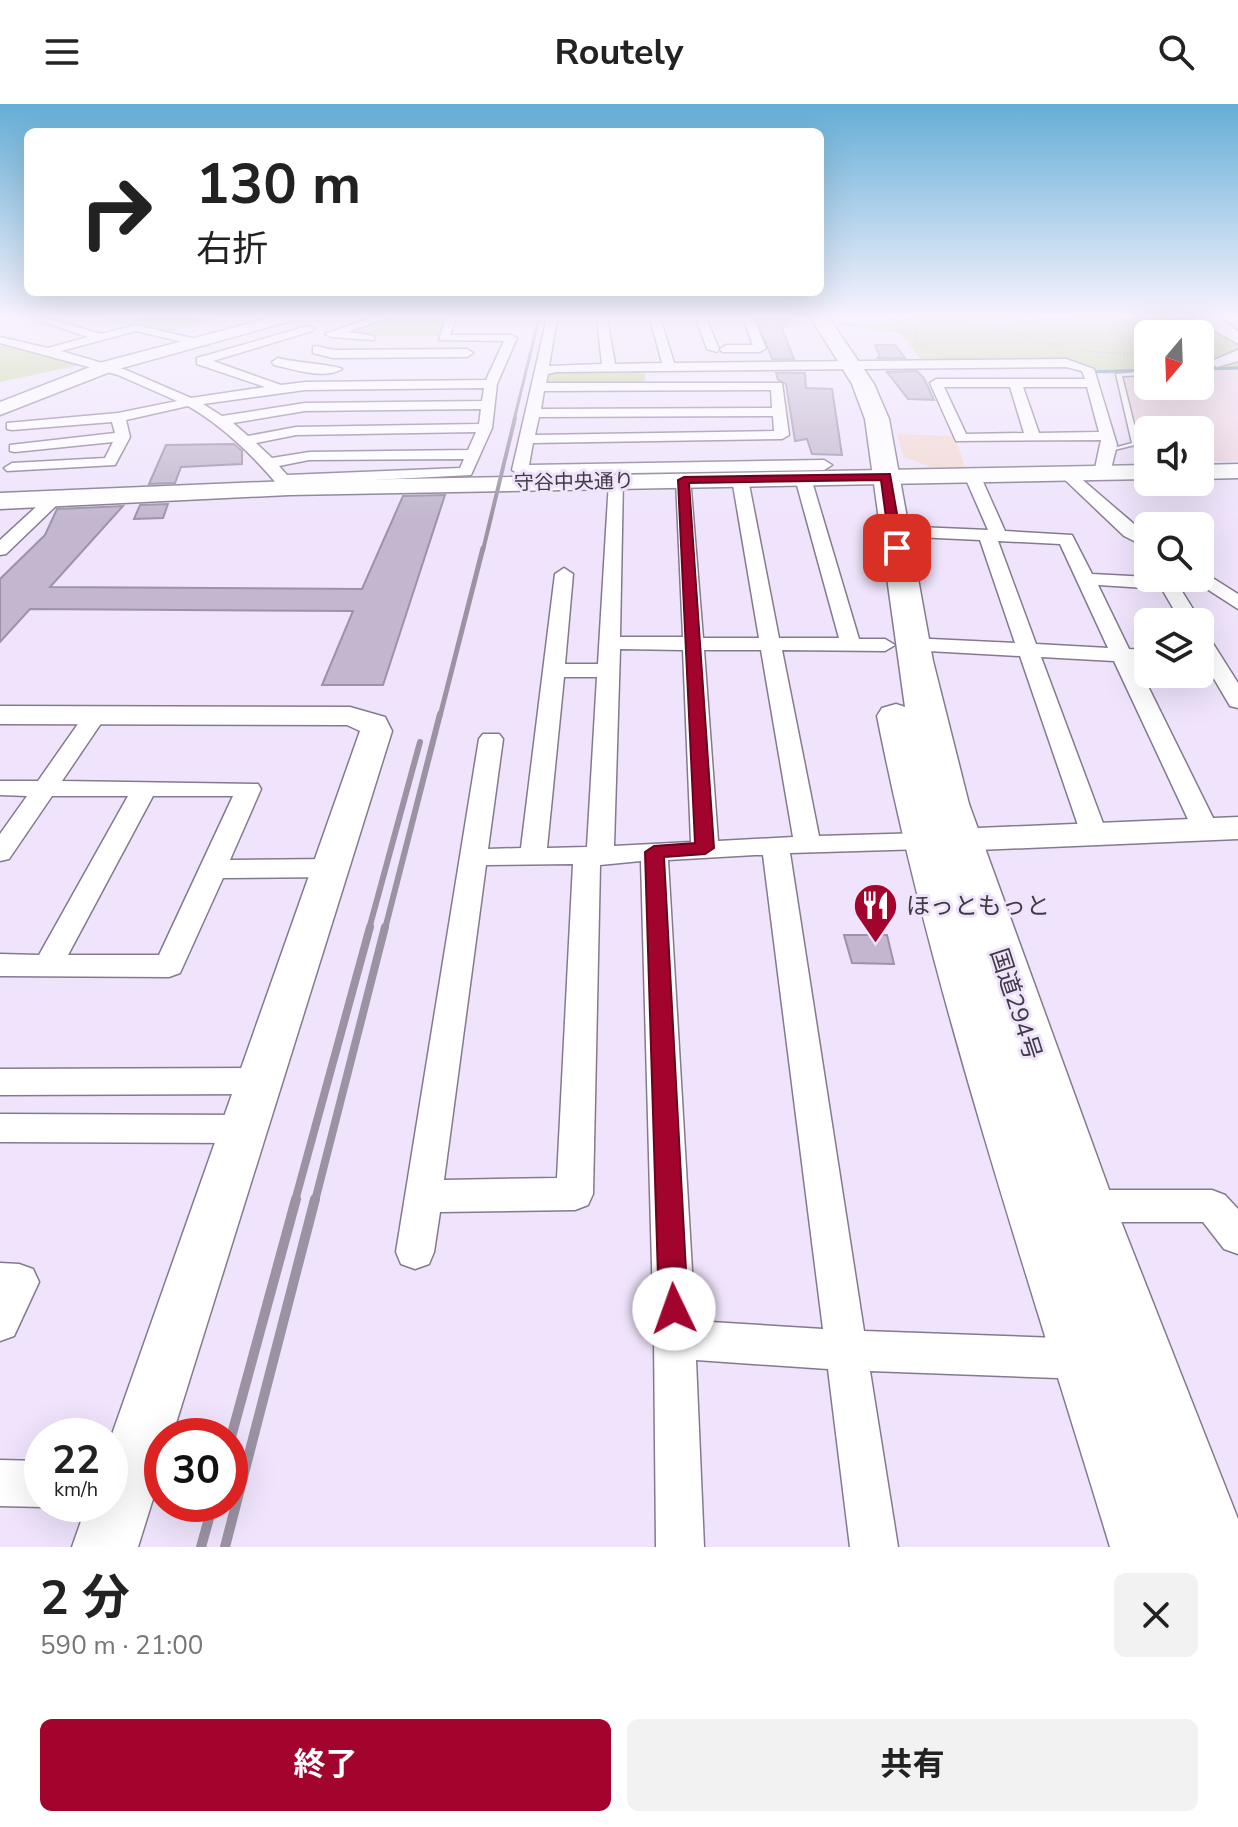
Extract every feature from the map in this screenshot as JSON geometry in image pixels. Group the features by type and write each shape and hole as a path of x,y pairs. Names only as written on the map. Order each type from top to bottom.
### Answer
{"highway":[{"name":"国道294号","path":"856,385 877,419 882,644 934,758 942,840 993,1068 1150,1547"},
{"name":"国道294号","path":"876,476 894,531 882,644"},
{"name":"国道294号","path":"942,840 1083,1206 1209,1547"}],"main road":[{"name":"守谷中央通り","path":"2,501 286,484 557,476 617,481 1066,473 1106,453 1134,466"},
{"path":"1214,472 1238,471"}],"street":[{"path":"0,409 60,385"},
{"path":"156,385 194,401 224,420 249,440 286,484 466,472 485,428 491,385"},
{"path":"271,385 279,388"},
{"path":"2,501 15,448 6,422 118,417 279,388 420,385"},
{"path":"937,385 961,438 1033,437 1106,453 1092,385"},
{"path":"1016,385 1033,437"},
{"path":"527,439 782,435 777,386 539,387 527,439 520,470 557,476 824,465"},
{"path":"224,420 305,407 488,405"},
{"path":"533,413 779,412"},
{"path":"12,468 110,462 123,437 118,417"},
{"path":"249,440 296,431 485,428"},
{"path":"15,448 123,437"},
{"path":"270,463 309,456 472,454"},
{"path":"1066,473 1134,534"},
{"path":"972,475 1094,834"},
{"path":"803,478 882,644"},
{"path":"740,479 771,644 844,1350 874,1547"},
{"path":"684,480 705,848"},
{"path":"423,1196 575,1194 617,481"},
{"path":"0,550 55,498"},
{"path":"473,857 593,857 791,843 1222,829 1122,654 1066,539 894,531"},
{"path":"533,857 564,574"},
{"path":"1214,576 1238,578"},
{"path":"1085,579 1168,584 1183,608"},
{"path":"1214,585 1238,603"},
{"path":"609,643 882,644 1134,655"},
{"path":"1214,669 1238,701"},
{"path":"553,670 608,671"},
{"path":"0,715 350,716 374,724 376,731 245,1129 128,1457"},
{"path":"0,853 95,716"},
{"path":"415,1252 491,739"},
{"path":"0,788 249,789 169,966 0,965"},
{"path":"48,965 145,788"},
{"path":"654,852 675,1339 680,1547"},
{"path":"213,869 333,868"},
{"path":"0,1082 261,1081"},
{"path":"0,1128 245,1129"},
{"path":"1083,1206 1212,1206 1238,1237"},
{"path":"0,1281 19,1282 0,1322"},
{"path":"675,1339 844,1350 1089,1359"},
{"path":"0,1483 24,1484"},
{"path":"105,1547 110,1522"}],"lane":[{"path":"1106,453 1136,444 1122,385"}],"shaded area":[{"path":"1123,385 1134,385 1134,400 1214,400 1214,385 1238,385 1238,461 1214,462 1214,416 1134,416"},
{"path":"897,434 955,436 965,468 931,467 904,457"}],"green space":[{"path":"646,385 646,387 539,387"}],"building":[{"path":"786,385 832,389 842,455 812,454 807,439 795,441"},
{"path":"897,385 927,385 934,400 908,399"},
{"path":"234,444 242,451 242,464 181,467 175,483 149,484 166,445"},
{"path":"445,495 383,685 322,685 353,611 30,609 0,642 0,579 45,535 57,509 123,506 50,587 362,589 403,496"},
{"path":"168,504 163,518 134,519 140,505"},
{"path":"844,935 887,935 894,964 852,963"}],"railway":[{"path":"514,420 522,385"},
{"path":"483,550 515,418"},
{"path":"440,716 483,548"},
{"path":"385,929 440,714"},
{"path":"369,929 420,742"},
{"path":"295,1201 370,927"},
{"path":"315,1201 385,927"},
{"path":"236,1418 296,1199"},
{"path":"225,1547 315,1199"},
{"path":"201,1547 208,1522"}],"place":[{"name":"ほっともっと","path":"875,945"}],"route":[{"path":"674,1309 654,852 705,848 684,480 886,476 897,548"}]}
